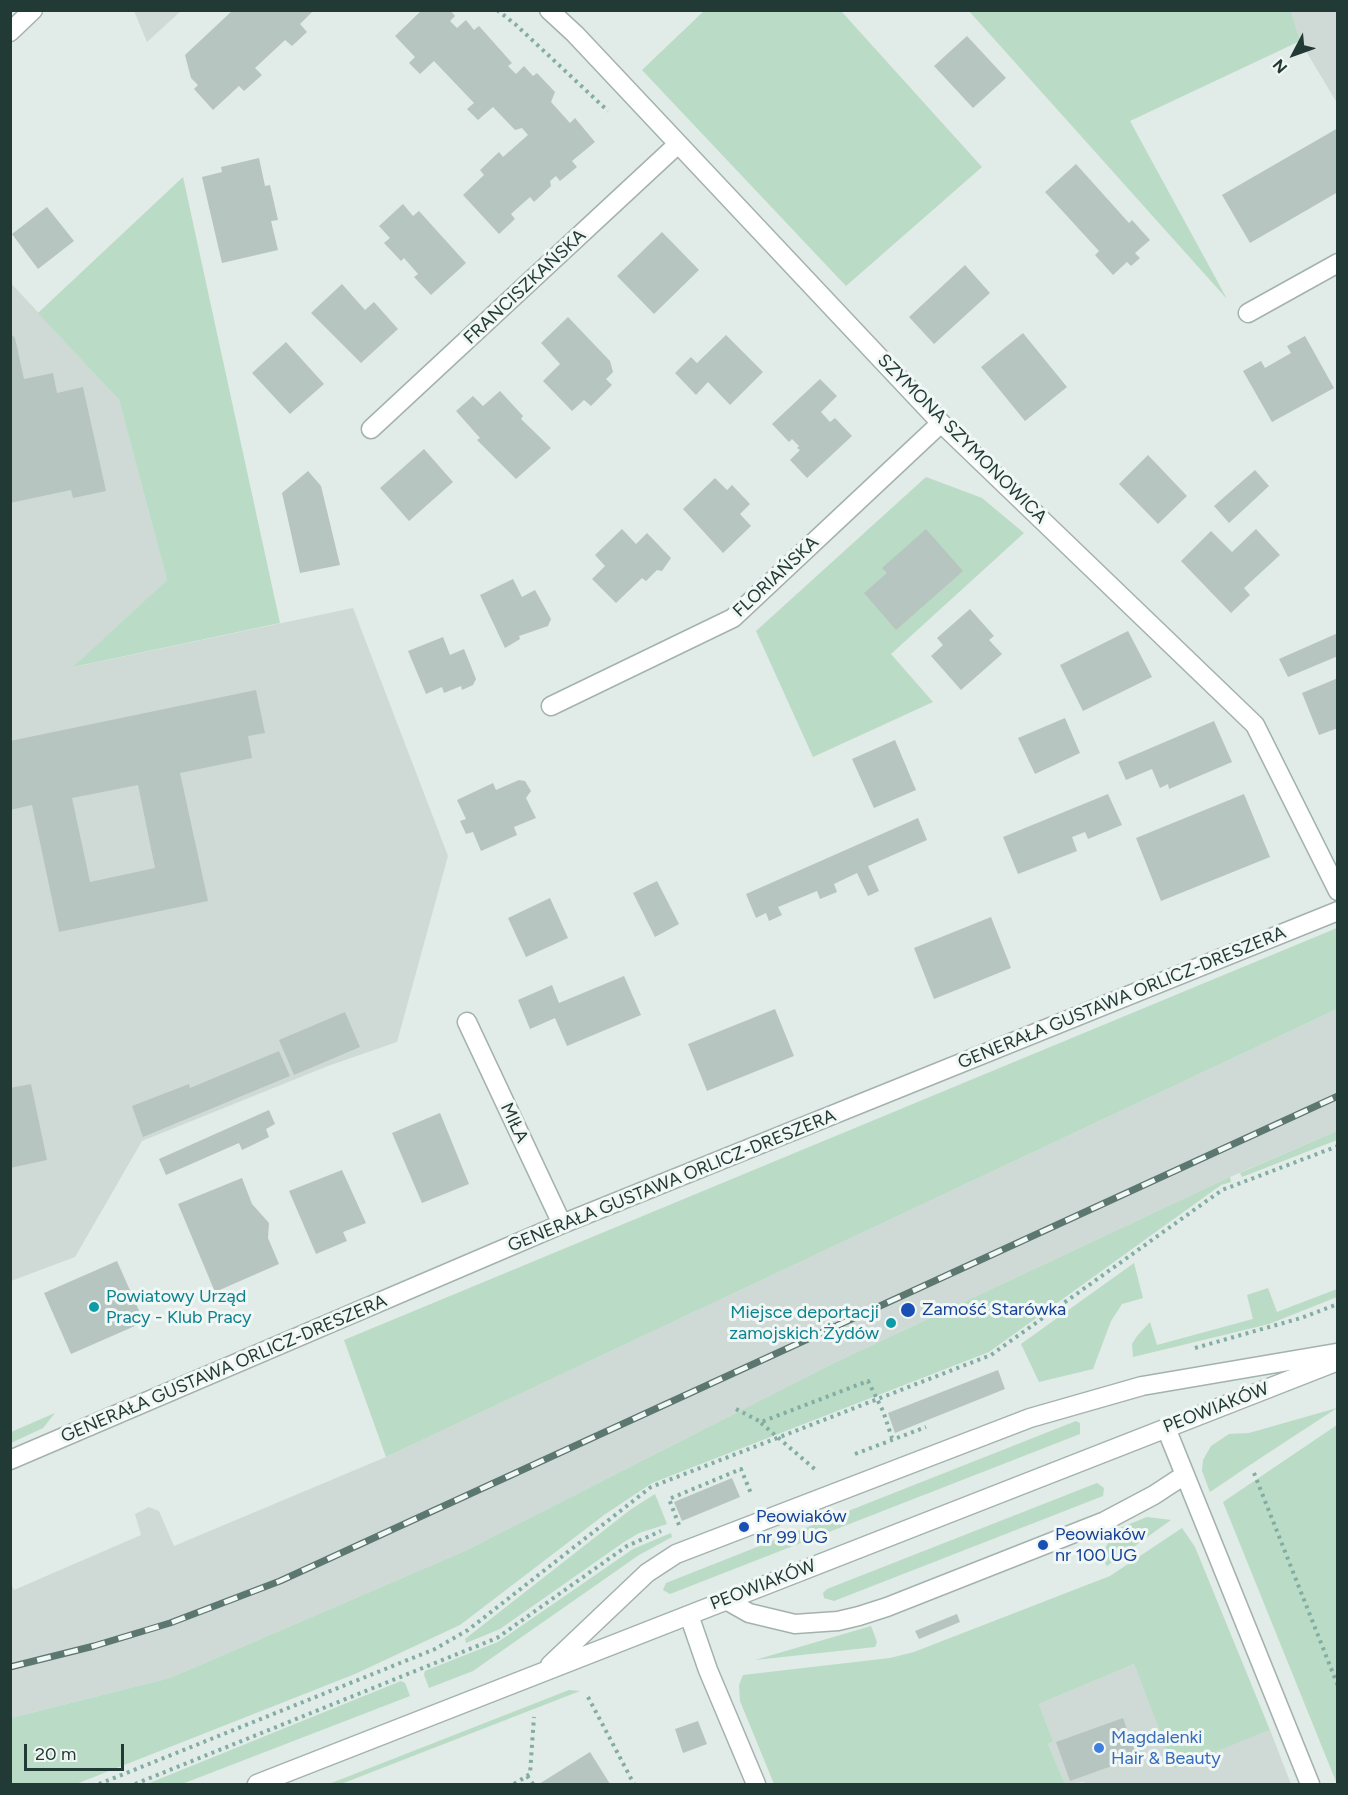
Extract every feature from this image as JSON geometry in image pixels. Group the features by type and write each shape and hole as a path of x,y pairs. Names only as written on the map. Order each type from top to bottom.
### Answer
{"street":[{"path":"10,33 33,10"},
{"name":"SZYMONA SZYMONOWICA","path":"549,10 575,34 941,423 1255,725 1338,891"},
{"name":"FRANCISZKAŃSKA","path":"371,429 678,144"},
{"path":"1248,314 1338,263"},
{"name":"FLORIAŃSKA","path":"550,706 733,618 941,423"},
{"name":"GENERAŁA GUSTAWA ORLICZ-DRESZERA","path":"10,1460 562,1224 1338,911"},
{"name":"MIŁA","path":"467,1022 562,1224"},
{"path":"544,1671 647,1573 676,1554 1030,1418 1142,1386 1338,1353"},
{"name":"PEOWIAKÓW","path":"257,1785 1338,1361"},
{"path":"1166,1428 1310,1785"},
{"path":"726,1600 749,1613 795,1624 826,1623 859,1616 1105,1521 1184,1476"},
{"path":"689,1615 708,1671 756,1785"}],"path":[{"path":"497,10 613,115"},
{"path":"99,1785 435,1649 468,1630 651,1487 991,1355 1222,1190 1338,1146"},
{"path":"761,1422 868,1381 892,1438"},
{"path":"736,1409 761,1422 817,1471"},
{"path":"680,1525 669,1499 741,1469 752,1496"},
{"path":"1254,1473 1338,1686"},
{"path":"135,1785 410,1672"},
{"path":"588,1697 634,1785"},
{"path":"533,1785 528,1776 534,1717"},
{"path":"514,1785 528,1776"}],"shaded area":[{"path":"134,11 181,11 147,42"},
{"path":"1291,11 1337,11 1337,103 1300,41"},
{"path":"10,282 119,400 167,580 74,667 353,608 448,856 397,1042 328,1066 142,1141 75,1257 11,1281"},
{"path":"1337,1009 1337,1131 1230,1177 832,1364 465,1551 170,1678 11,1718 10,1581 14,1590 141,1535 135,1514 149,1507 159,1511 174,1546 386,1457"},
{"path":"1134,1664 1174,1767 1270,1730 1291,1784 1085,1784 1084,1782 1065,1784 1048,1744 1053,1741 1039,1704"}],"green space":[{"path":"705,10 841,11 982,167 846,286 642,70"},
{"path":"969,11 1291,11 1300,41 1130,121 1227,299"},
{"path":"183,177 280,623 73,667 167,580 119,400 38,313"},
{"path":"926,477 982,498 1024,533 891,654 933,702 813,757 756,631"},
{"path":"1337,928 1337,1009 386,1457 344,1340"},
{"path":"1337,1131 1337,1140 1242,1177 1240,1173"},
{"path":"1230,1177 1231,1182 1221,1185 989,1352 652,1483 604,1515 460,1625 355,1674 76,1784 11,1784 11,1718 170,1678 465,1551 832,1364"},
{"path":"1134,1263 1143,1298 1122,1304 1111,1321 1093,1369 1039,1382 1021,1344"},
{"path":"1268,1288 1277,1312 1337,1289 1337,1297 1269,1324 1133,1357 1132,1344 1150,1322 1157,1345 1253,1319 1247,1295"},
{"path":"1337,1408 1210,1492 1202,1471 1203,1460 1211,1446 1229,1434 1249,1433"},
{"path":"55,1413 43,1428 11,1443 11,1432"},
{"path":"1076,1421 1080,1423 1080,1434 670,1594 663,1590 666,1583"},
{"path":"1337,1425 1337,1784 1223,1502"},
{"path":"1097,1483 1104,1488 1103,1496 834,1601 824,1598 823,1593 827,1589"},
{"path":"655,1494 667,1524 639,1533 500,1629 466,1643 465,1639 630,1510"},
{"path":"1147,1517 1171,1520 1107,1566 1101,1556 1115,1530"},
{"path":"1182,1528 1195,1547 1270,1730 1174,1768 1134,1664 1039,1704 1053,1741 1048,1744 1065,1784 774,1784 740,1701 739,1685 743,1675 890,1658 914,1652 1110,1576"},
{"path":"671,1533 672,1537 639,1555 473,1671 429,1688 424,1675 425,1671 498,1642 633,1549"},
{"path":"871,1626 877,1642 875,1647 755,1660"},
{"path":"401,1681 405,1683 410,1696 182,1784 147,1784"},
{"path":"569,1690 580,1691 341,1784 329,1784"}],"building":[{"path":"233,10 314,10 300,24 307,32 292,46 285,40 255,68 262,75 244,91 239,86 213,110 194,89 198,85 191,78 185,55"},
{"path":"422,10 450,10 455,16 450,21 457,28 466,20 474,30 479,26 512,63 508,66 516,74 524,66 533,76 537,73 555,92 551,102 570,123 575,118 595,142 572,161 577,167 560,181 556,176 550,181 551,186 534,202 530,197 511,214 515,219 499,234 463,195 484,175 480,170 499,152 503,157 528,135 522,128 515,130 493,107 478,120 467,109 474,103 434,61 420,74 409,63 415,57 395,36"},
{"path":"967,36 1006,78 973,108 934,66"},
{"path":"1338,128 1338,192 1250,243 1222,195"},
{"path":"259,158 265,186 270,185 278,220 271,221 278,250 222,263 202,177 222,172 221,167"},
{"path":"1076,164 1129,223 1132,220 1150,240 1135,253 1140,258 1131,266 1127,262 1113,275 1095,255 1099,251 1045,192"},
{"path":"403,204 413,216 419,211 466,263 431,295 414,277 418,274 404,258 401,261 384,243 390,238 379,226"},
{"path":"47,207 74,241 38,269 12,234"},
{"path":"662,232 699,270 654,314 617,276"},
{"path":"965,265 990,293 934,344 909,317"},
{"path":"342,284 365,310 374,302 398,329 361,363 311,313"},
{"path":"568,317 610,361 613,372 606,379 612,385 591,406 584,400 572,411 543,381 560,364 541,343"},
{"path":"10,333 15,338 24,379 53,373 57,393 83,387 106,491 73,498 71,490 10,503"},
{"path":"1023,333 1067,387 1025,421 981,367"},
{"path":"726,335 763,372 730,405 708,382 696,395 675,373 691,357 697,363"},
{"path":"1305,336 1334,388 1272,422 1243,371 1261,361 1265,368 1291,353 1287,346"},
{"path":"286,342 324,384 290,414 252,373"},
{"path":"820,379 837,396 821,412 830,422 835,418 852,436 807,478 790,460 800,450 797,448 799,446 792,439 789,442 772,424"},
{"path":"500,391 523,416 521,419 551,448 516,479 477,440 480,438 456,411 473,396 483,406"},
{"path":"424,449 453,482 409,521 380,488"},
{"path":"1148,455 1187,496 1158,524 1119,484"},
{"path":"1255,470 1269,486 1229,523 1214,506"},
{"path":"308,471 321,486 340,565 300,573 282,493"},
{"path":"715,478 727,490 732,485 750,504 740,514 751,526 723,553 683,509"},
{"path":"622,529 636,544 647,533 671,558 662,571 657,570 646,581 642,578 616,603 592,579 605,566 595,555"},
{"path":"926,529 963,571 896,630 864,593 887,573 882,568"},
{"path":"1256,529 1280,555 1244,588 1250,595 1231,613 1181,561 1211,531 1232,552"},
{"path":"513,579 522,597 535,590 551,619 548,626 519,636 520,639 505,648 480,595"},
{"path":"970,609 994,636 989,640 1002,654 961,690 931,656 943,645 937,638"},
{"path":"1128,631 1152,677 1083,711 1060,665"},
{"path":"1338,633 1338,656 1288,677 1279,659"},
{"path":"443,637 450,655 464,649 476,679 473,685 462,690 461,686 444,693 442,687 426,694 408,651"},
{"path":"1338,678 1338,728 1319,735 1302,693"},
{"path":"256,690 265,733 248,736 252,758 180,773 208,901 59,932 32,805 10,810 10,741","holes":["138,785 155,868 90,882 72,798"]},
{"path":"1065,718 1080,753 1035,774 1018,738"},
{"path":"1214,721 1232,762 1169,789 1168,784 1160,788 1152,769 1126,780 1118,762"},
{"path":"895,740 916,790 874,808 852,759"},
{"path":"519,780 525,781 531,791 526,798 536,818 514,827 517,835 481,851 473,832 466,834 460,821 466,819 457,800 493,783 496,790"},
{"path":"1108,794 1122,825 1088,839 1085,832 1072,837 1077,851 1018,874 1003,837"},
{"path":"1244,794 1270,857 1161,901 1136,838"},
{"path":"918,818 927,840 868,866 879,891 868,896 857,873 834,884 837,892 820,899 817,891 778,907 782,915 769,921 766,913 756,918 746,894"},
{"path":"657,881 679,924 655,937 633,893"},
{"path":"550,898 568,938 526,957 508,918"},
{"path":"991,917 1011,968 934,999 914,948"},
{"path":"624,976 641,1015 567,1046 555,1018 530,1029 518,1000 552,985 559,1003"},
{"path":"775,1009 794,1056 707,1091 688,1044"},
{"path":"345,1012 360,1047 294,1075 279,1040"},
{"path":"279,1051 290,1076 143,1137 132,1106 189,1084 190,1088"},
{"path":"31,1084 47,1160 10,1168 10,1088"},
{"path":"269,1110 275,1124 266,1129 269,1137 242,1150 239,1143 166,1175 159,1159"},
{"path":"440,1113 469,1184 422,1203 392,1133"},
{"path":"342,1170 366,1223 343,1232 347,1241 316,1254 289,1191"},
{"path":"242,1178 252,1204 269,1223 268,1238 279,1264 215,1292 178,1204"},
{"name":"Powiatowy Urząd Pracy - Klub Pracy","path":"117,1261 144,1322 71,1354 44,1293"},
{"path":"998,1370 1005,1389 895,1433 888,1413"},
{"path":"732,1478 740,1497 682,1521 674,1502"},
{"path":"957,1614 960,1622 919,1639 915,1631"},
{"path":"1123,1718 1137,1757 1070,1781 1056,1742"},
{"path":"698,1721 707,1744 683,1753 675,1729"},
{"path":"590,1752 610,1784 539,1784"}],"railway":[{"path":"10,1667 94,1646 170,1623 280,1581 1338,1096"}],"place":[{"name":"Powiatowy Urząd Pracy - Klub Pracy","path":"94,1307"},
{"name":"Zamość Starówka","path":"908,1310"},
{"name":"Miejsce deportacji zamojskich Żydów","path":"891,1323"},
{"name":"Peowiaków nr 99 UG","path":"744,1527"},
{"name":"Peowiaków nr 100 UG","path":"1043,1545"},
{"name":"Magdalenki Hair & Beauty","path":"1099,1748"}]}
